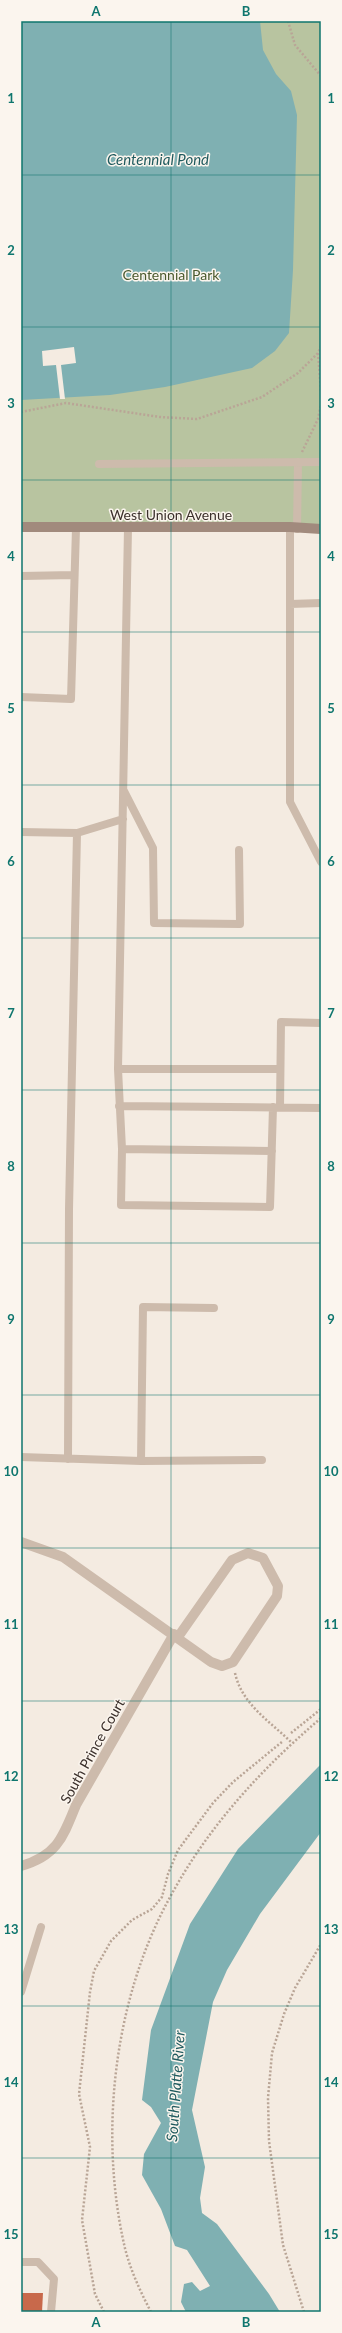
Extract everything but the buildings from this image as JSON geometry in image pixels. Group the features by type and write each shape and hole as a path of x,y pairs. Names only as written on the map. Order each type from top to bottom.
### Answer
{"street":[{"name":"West Union Avenue","path":"21,527 321,529"},
{"path":"21,1542 63,1558 211,1662 222,1666 233,1662"},
{"name":"South Prince Court","path":"21,1866 32,1863 53,1850 64,1834 76,1805 176,1636 232,1560 248,1553 263,1558 278,1586 277,1596 233,1662"}],"lane":[{"path":"298,462 290,604 290,802 321,862"},
{"path":"99,464 321,462"},
{"path":"21,698 71,699 76,528"},
{"path":"128,528 118,1069 122,1149 121,1205 270,1207 272,1151 280,1069 281,1022 321,1023"},
{"path":"21,576 74,576"},
{"path":"290,604 321,603"},
{"path":"123,789 153,848 154,923 240,924 239,850"},
{"path":"21,832 78,833 123,819"},
{"path":"68,1459 69,1209 78,833"},
{"path":"118,1069 280,1069"},
{"path":"119,1106 321,1108"},
{"path":"122,1149 272,1151"},
{"path":"141,1461 142,1307 214,1308"},
{"path":"21,1458 141,1461 262,1460"},
{"path":"21,1992 40,1927"},
{"path":"21,2262 38,2262 54,2279 52,2312"}],"path":[{"path":"288,21 295,45 321,76"},
{"path":"21,412 66,403 160,417 197,419 262,397 298,374 318,353 321,346"},
{"path":"318,353 321,392"},
{"path":"298,462 318,419 321,404"},
{"path":"233,1662 237,1681 254,1709 292,1743"},
{"path":"292,1733 321,1709"},
{"path":"151,2312 138,2287 124,2245 113,2164 114,2081 128,2006 143,1956 169,1899 211,1833 249,1786 292,1743 321,1718"},
{"path":"104,2312 95,2294 82,2220 90,2147 79,2094 90,1992 94,1971 111,1940 132,1920 152,1909 162,1897 168,1874 178,1850 213,1803 233,1782 283,1741"},
{"path":"304,2312 283,2245 269,2141 268,2098 272,2053 284,2014 295,1988 321,1944"}],"green space":[{"name":"Centennial Pond","path":"21,21 321,21 321,527 21,527"}],"water":[{"name":"Centennial Pond","path":"21,21 260,21 263,50 276,74 291,91 297,115 293,270 289,333 275,351 252,368 165,387 110,395 21,400"},
{"name":"South Platte River","path":"321,1764 321,1832 260,1914 227,1970 213,2002 192,2110 205,2167 200,2198 202,2213 217,2224 269,2294 280,2312 186,2312 181,2302 184,2284 192,2282 200,2291 210,2286 187,2250 175,2246 161,2209 142,2175 144,2154 161,2123 151,2107 142,2100 151,2030 190,1924 238,1849"}],"pier":[{"path":"74,347 76,363 61,365 65,399 60,399 56,365 43,366 42,351"}],"park label":[{"name":"Centennial Park","path":"171,274"}]}
